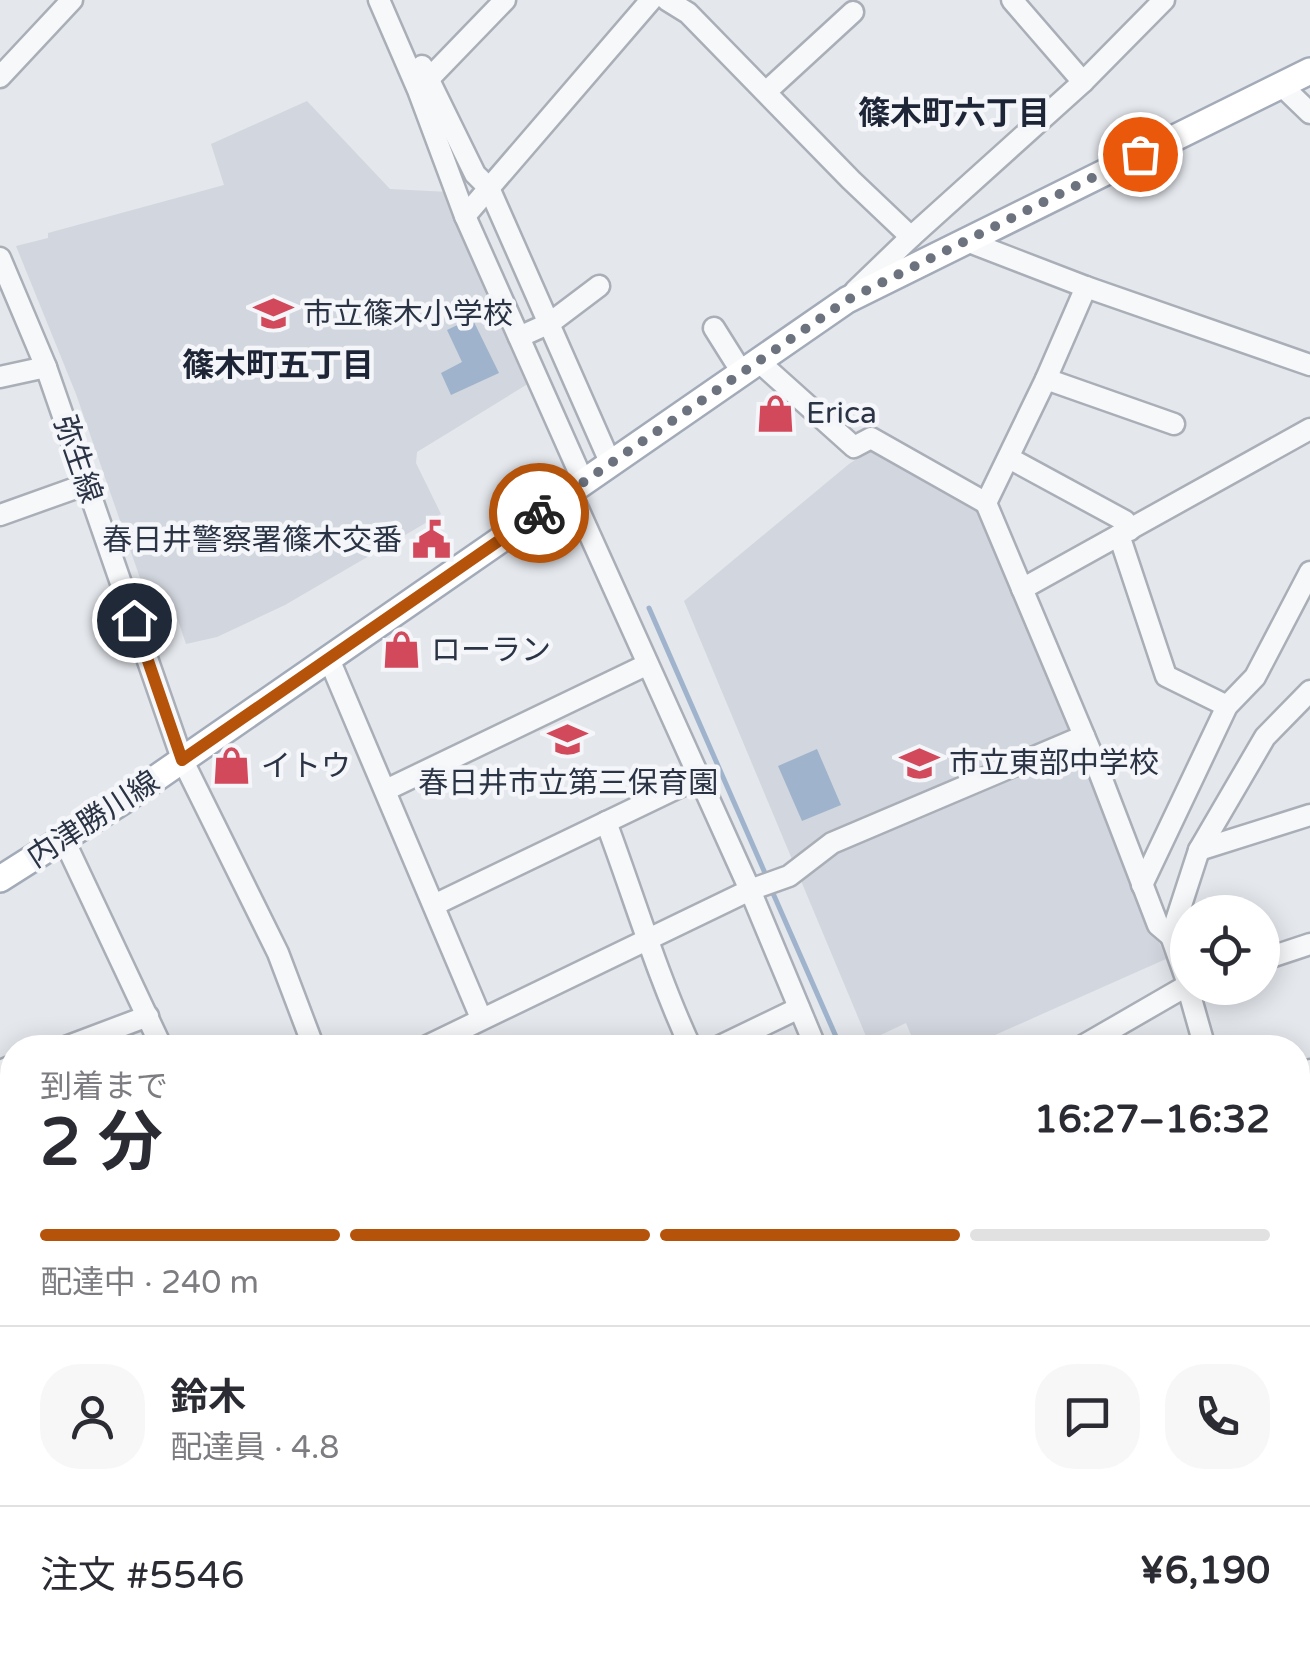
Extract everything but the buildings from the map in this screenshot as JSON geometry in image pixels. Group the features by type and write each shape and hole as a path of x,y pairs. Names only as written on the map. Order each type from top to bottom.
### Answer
{"main road":[{"name":"内津勝川線","path":"0,879 182,760 847,300 1310,71"}],"street":[{"path":"0,76 72,0"},
{"path":"379,0 475,174 489,188 610,462"},
{"path":"392,0 465,216 519,337 646,665 700,777 810,1035"},
{"path":"423,85 506,0"},
{"path":"465,216 651,0"},
{"path":"667,0 688,13 768,91 850,180 911,236"},
{"path":"1012,0 1084,82"},
{"path":"847,300 911,236 1084,82 1164,0"},
{"path":"768,91 853,12"},
{"path":"1281,85 1310,113"},
{"path":"933,217 944,238 1310,364"},
{"name":"弥生線","path":"0,258 46,367 182,760 278,953 309,1035"},
{"path":"500,295 531,280"},
{"path":"519,337 550,323 599,286"},
{"path":"986,503 1086,287"},
{"path":"714,328 749,366 854,447 871,438 986,503 1158,925 1170,934"},
{"path":"0,377 46,367"},
{"path":"1046,380 1174,424"},
{"path":"1022,590 1310,429"},
{"path":"1009,458 1124,521 1166,676 1227,706"},
{"path":"0,514 86,484"},
{"path":"1142,885 1227,706 1255,677 1310,572"},
{"path":"328,659 481,1018"},
{"path":"386,790 646,665"},
{"path":"1185,895 1200,850 1265,737 1310,690"},
{"path":"448,1035 750,890 789,876 832,842 1084,736"},
{"path":"434,905 700,777"},
{"path":"1200,850 1310,815"},
{"path":"606,822 650,938 666,994 685,1035"},
{"path":"64,840 156,1035"},
{"path":"1280,954 1310,944"},
{"path":"1101,1035 1170,995"},
{"path":"1193,1005 1201,1035"},
{"path":"743,1035 799,1008"},
{"path":"98,1035 148,1016"}],"shaded area":[{"name":"市立篠木小学校","path":"307,101 390,189 449,192 531,382 417,452 416,463 441,514 285,605 217,637 186,644 171,600 148,601 76,394 16,246 48,238 48,233 224,185 211,144"},
{"name":"市立東部中学校","path":"879,444 980,502 1166,959 995,1035 911,1035 906,1023 881,1035 865,1035 684,601 849,464"}],"water":[{"path":"472,318 499,373 451,395 441,373 462,362 447,330"},
{"path":"817,749 841,805 802,821 778,766"}],"waterway":[{"path":"649,608 768,880"},
{"path":"772,891 835,1035"}],"way so far":[{"path":"539,513 847,300 1140,154"}],"place":[{"name":"市立篠木小学校","path":"273,314"},
{"name":"Erica","path":"776,413"},
{"name":"春日井警察署篠木交番","path":"432,540"},
{"name":"ローラン","path":"401,650"},
{"name":"春日井市立第三保育園","path":"568,739"},
{"name":"市立東部中学校","path":"919,763"},
{"name":"イトウ","path":"231,766"}],"district":[{"name":"篠木町六丁目","path":"954,113"},
{"name":"篠木町五丁目","path":"278,365"}],"route":[{"path":"134,620 182,760 539,513"}]}
